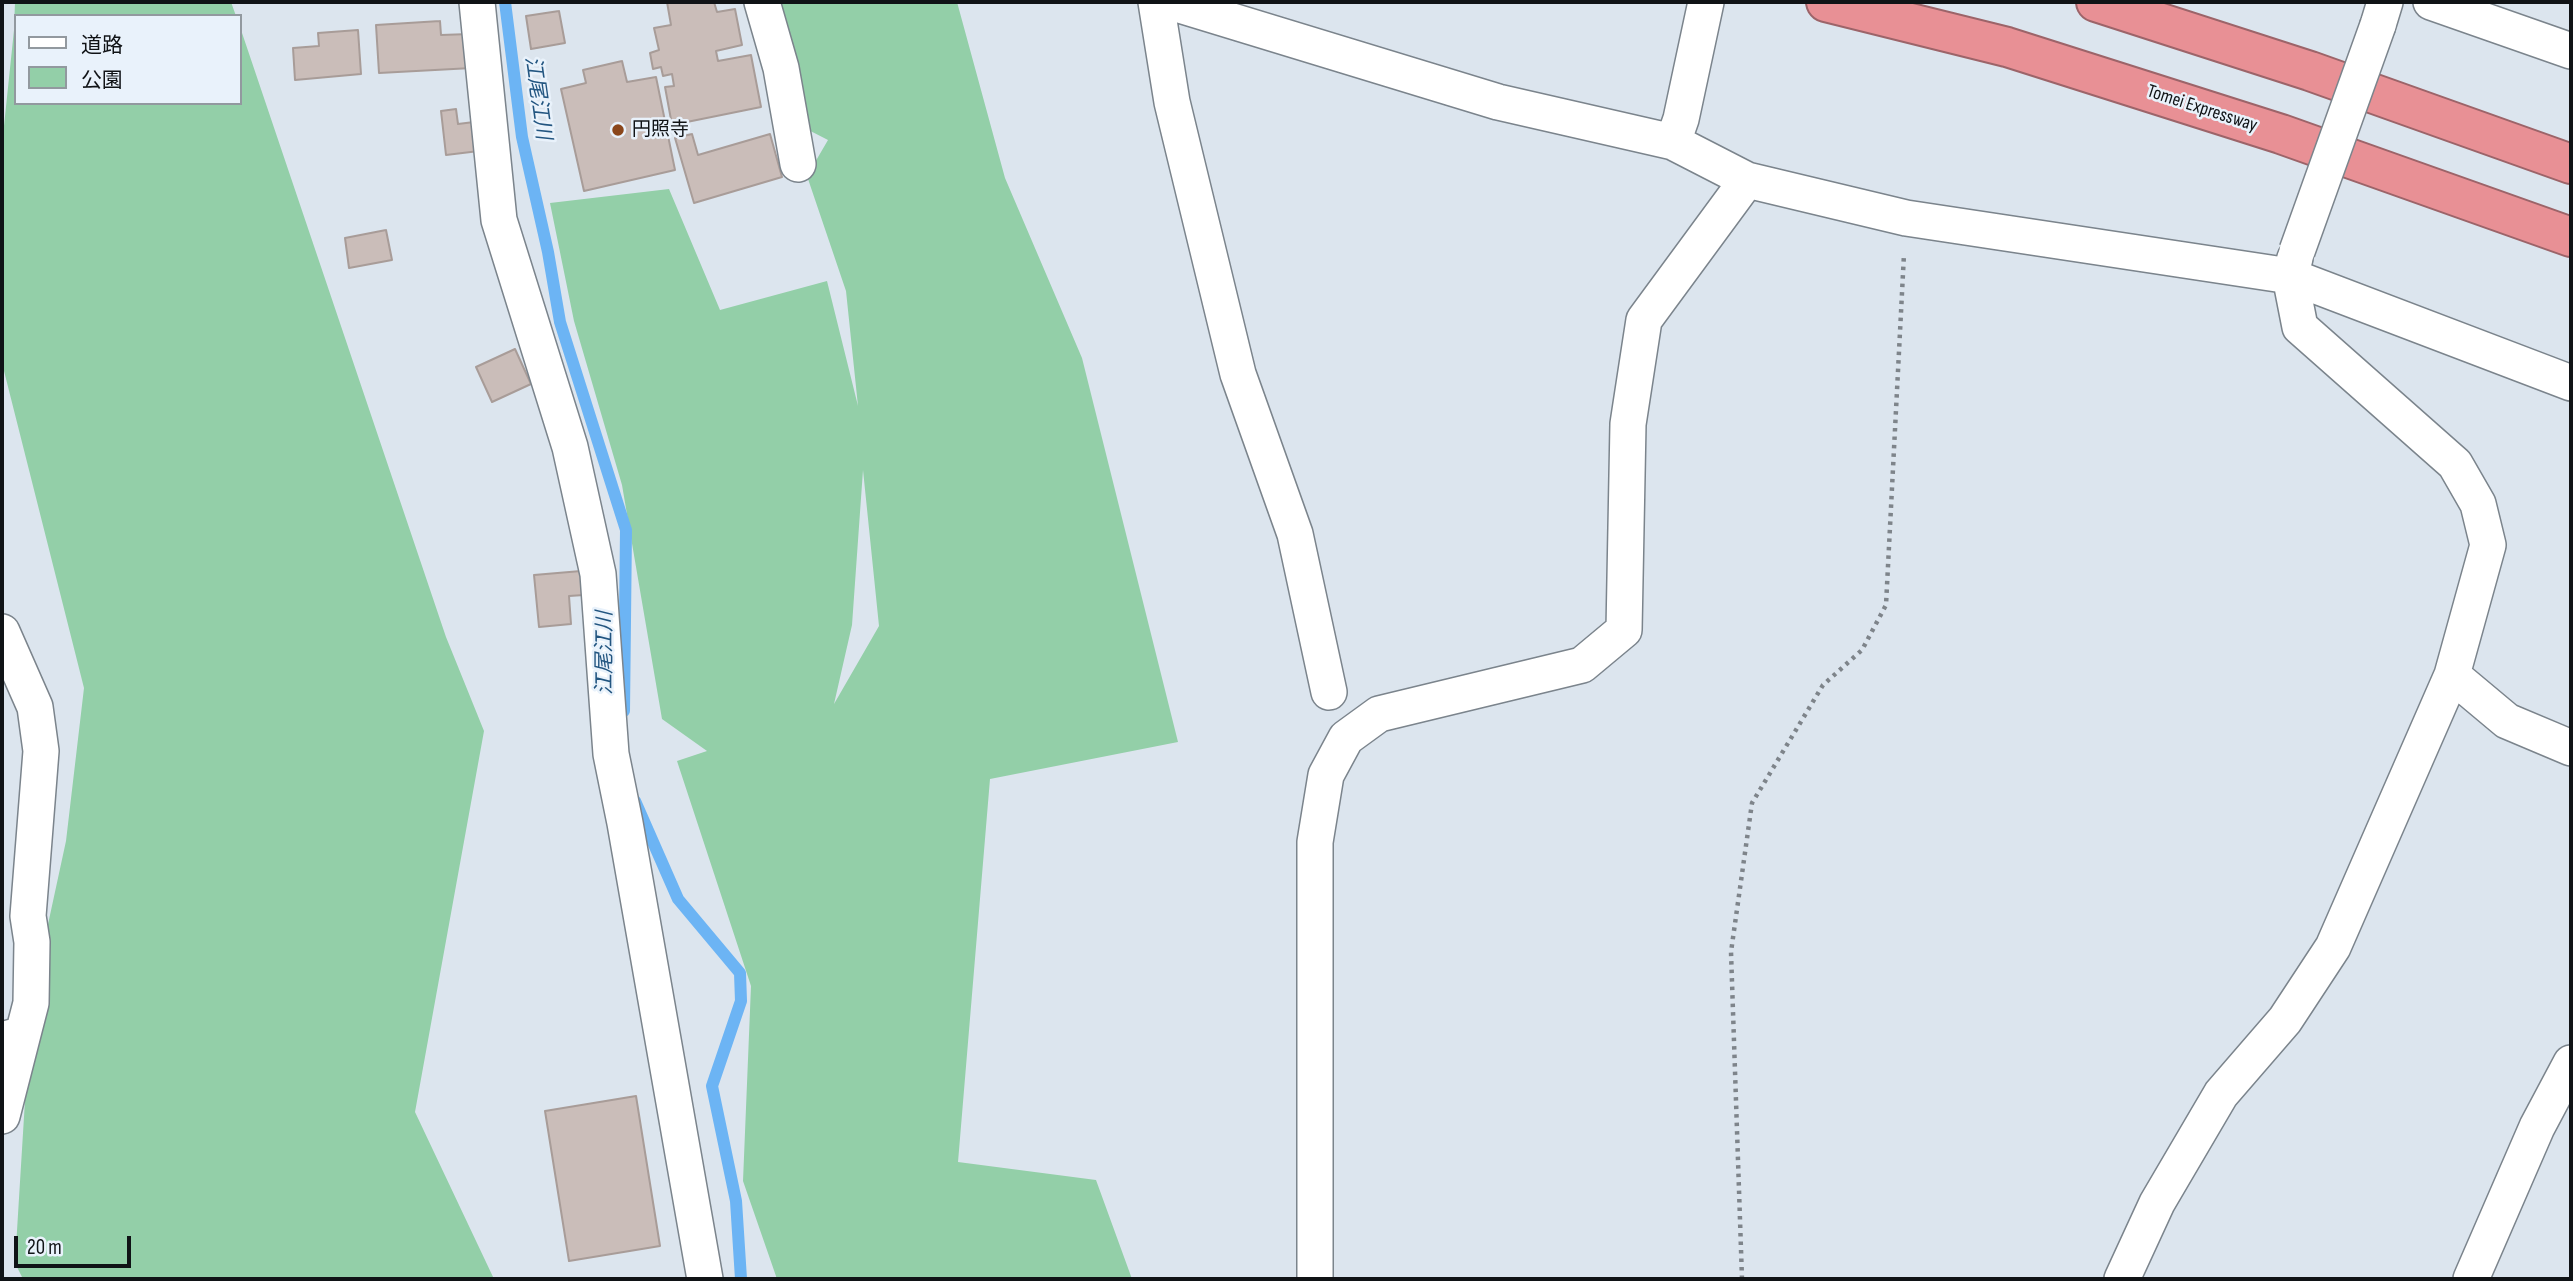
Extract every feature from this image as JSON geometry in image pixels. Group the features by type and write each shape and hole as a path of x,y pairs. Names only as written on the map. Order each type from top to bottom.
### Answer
{"highway":[{"name":"Tomei Expressway","path":"1826,2 2007,47 2281,134 2571,237"},
{"path":"2096,2 2310,71 2571,164"}],"street":[{"path":"477,2 499,219 570,447 598,574 611,754 705,1279"},
{"path":"762,2 781,68 797,164"},
{"path":"1156,2 1172,102 1238,374 1294,534 1329,692"},
{"path":"1170,2 1498,102 1677,130 1747,180 1906,218 2293,264 2571,383"},
{"path":"1677,130 1706,2"},
{"path":"2431,2 2571,51"},
{"path":"2122,1279 2157,1203 2221,1094 2285,1020 2333,947 2452,675 2488,545 2478,503 2455,464 2300,327 2293,264 2381,13"},
{"path":"1315,1279 1315,842 1326,775 1346,738 1379,714 1581,665 1624,630 1628,424 1644,320 1747,180"},
{"path":"2,632 35,707 41,751 29,904 33,970 31,1003 12,1037 2,1116"},
{"path":"2452,675 2507,721 2571,748"},
{"path":"2471,1279 2536,1127 2571,1063"}],"path":[{"path":"1742,1279 1731,951 1752,803 1823,685 1862,650 1886,605 1906,218"}],"green space":[{"path":"15,2 231,2 235,14 15,14"},
{"path":"746,2 957,2 1005,178 1082,358 1178,742 990,779 958,1162 1096,1180 1132,1279 777,1279 743,1181 751,986 677,761 707,751 662,719 622,485 574,321 550,203 669,189 720,310 827,281 858,406 846,291 807,176 828,140 791,121","holes":["863,470 879,626 834,704 852,625"]},
{"path":"14,30 14,105 242,105 242,33 446,637 484,731 415,1112 494,1279 23,1279 15,1263 31,1003 66,841 84,688 2,363 2,145"}],"building":[{"path":"667,2 714,2 717,12 735,9 742,45 716,51 718,61 751,55 761,107 672,125 665,87 674,86 672,74 663,76 661,67 653,69 650,53 659,50 654,28 671,25"},
{"path":"559,11 565,43 531,49 526,16"},
{"path":"440,21 441,35 470,34 472,68 379,73 376,25"},
{"path":"358,30 361,74 295,80 293,48 319,46 318,33"},
{"name":"円照寺","path":"622,61 627,82 656,77 675,170 584,191 561,89 586,83 583,70"},
{"path":"456,109 458,124 474,122 479,151 446,155 441,111"},
{"path":"692,134 698,155 770,134 782,177 694,203 675,138"},
{"path":"386,230 392,260 349,268 345,238"},
{"path":"515,349 531,384 492,402 476,367"},
{"path":"581,571 584,595 569,596 571,624 539,627 534,575"},
{"path":"636,1096 660,1246 569,1261 545,1111"}],"waterway":[{"name":"江尾江川","path":"505,2 522,137 548,252 560,322 626,530 624,711"},
{"name":"江尾江川","path":"635,801 678,899 740,973 741,1001 712,1086 736,1201 741,1279"}],"place":[{"name":"円照寺","path":"618,130"}]}
